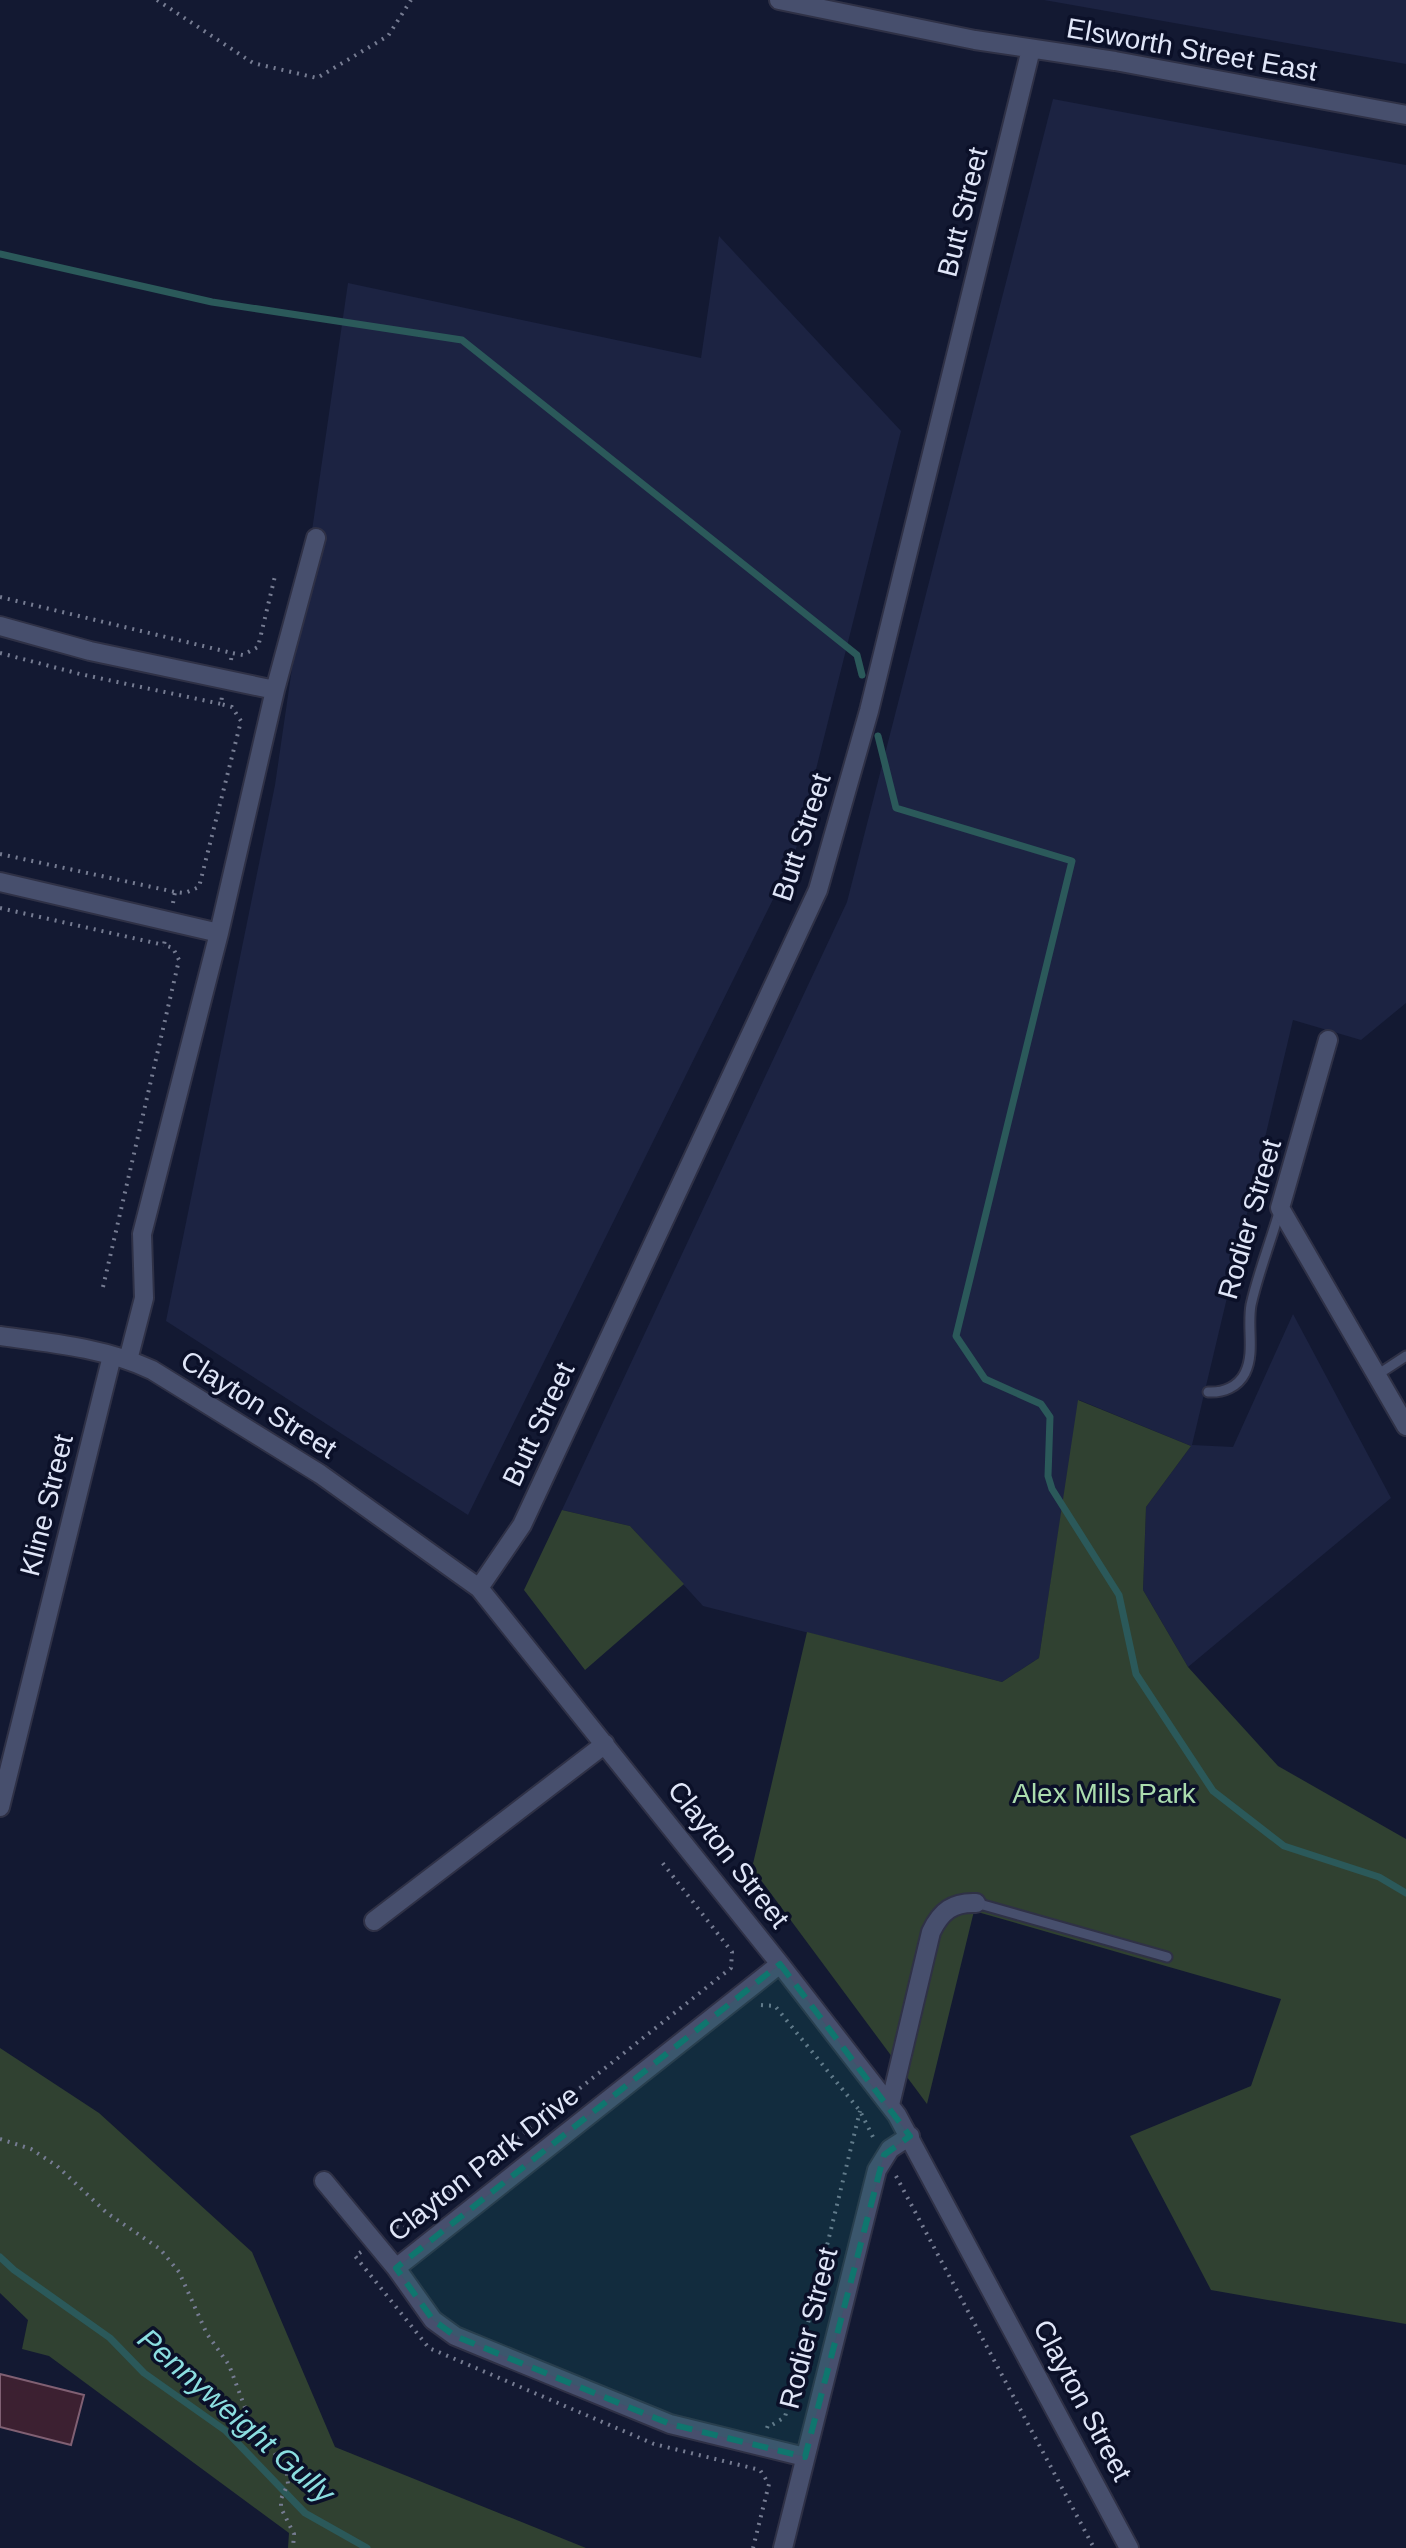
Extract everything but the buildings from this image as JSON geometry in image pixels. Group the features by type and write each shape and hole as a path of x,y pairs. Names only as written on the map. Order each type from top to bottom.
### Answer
{"street":[{"name":"Elsworth Street East","path":"779,0 1031,49 1115,61 1406,115"},
{"name":"Butt Street","path":"479,1588 522,1525 818,890 869,711 1031,49"},
{"name":"Kline Street","path":"0,1807 120,1358 144,1298 142,1234 219,933 275,690 316,538"},
{"path":"0,626 90,651 275,690"},
{"path":"0,882 219,933"},
{"name":"Rodier Street","path":"1280,1208 1328,1040"},
{"path":"1280,1208 1406,1426"},
{"name":"Clayton Street","path":"0,1336 50,1342 120,1358 182,1387 320,1474 479,1588 890,2105 910,2136 1129,2548"},
{"path":"374,1921 605,1744"},
{"path":"890,2105 931,1932 946,1910 954,1905 976,1903"},
{"name":"Clayton Park Drive","path":"780,1964 396,2268 433,2320 455,2336 661,2421 805,2457"},
{"path":"884,2155 910,2136"},
{"name":"Rodier Street","path":"783,2548 875,2176 884,2155"},
{"path":"324,2181 396,2268"}],"lane":[{"name":"Rodier Street","path":"1208,1392 1231,1388 1246,1371 1250,1356 1251,1307 1280,1208"},
{"path":"1377,1375 1406,1356"},
{"path":"976,1903 1167,1957"}],"path":[{"path":"157,0 253,63 317,78 388,36 411,0"},
{"path":"0,597 232,653"},
{"path":"0,653 80,674 221,704"},
{"path":"0,854 175,892"},
{"path":"0,908 164,945"},
{"path":"373,2241 389,2227 404,2228 731,1968 732,1952 661,1861"},
{"path":"745,1992 756,2006 775,2006 860,2111 925,2226 1094,2548"},
{"path":"757,2470 768,2425 785,2417 860,2111"},
{"path":"0,2139 31,2149 57,2166 107,2213 147,2239 169,2259 186,2284 207,2334 229,2365 247,2413 281,2462 288,2480 281,2508 294,2534 293,2548"},
{"path":"753,2548 769,2484"}],"highlighted area":[{"path":"780,1964 910,2136 884,2155 805,2457 670,2424 455,2336 433,2320 396,2268"}],"shaded area":[{"path":"1044,0 1406,0 1406,64"},
{"path":"1053,99 1406,165 1406,1003 1361,1040 1293,1020 1192,1445 1233,1447 1293,1314 1391,1498 1188,1667 1143,1590 1146,1507 1191,1446 1079,1400 1039,1658 1002,1682 703,1606 630,1526 562,1510 847,902"},
{"path":"719,236 901,431 794,857 468,1515 166,1321 275,785 348,283 701,358"}],"green space":[{"name":"Alex Mills Park","path":"1078,1400 1191,1446 1146,1507 1143,1590 1188,1667 1278,1766 1406,1839 1406,2324 1211,2290 1130,2136 1251,2086 1281,1999 974,1911 927,2104 752,1868 807,1632 1002,1682 1039,1658"},
{"path":"562,1510 630,1526 684,1584 585,1670 524,1590"},
{"path":"0,2048 99,2113 252,2252 335,2447 586,2548 288,2548 289,2533 49,2356 22,2349 28,2320 0,2293"}],"waterway":[{"path":"0,254 212,302 462,340 857,655 862,675"},
{"path":"878,736 896,808 1072,861 956,1336 985,1379 1041,1404 1050,1417 1048,1476 1052,1489 1119,1595 1136,1674 1213,1791 1284,1846 1379,1877 1406,1893"},
{"name":"Pennyweight Gully","path":"0,2257 110,2338 144,2373 226,2431 305,2513 367,2548"}]}
